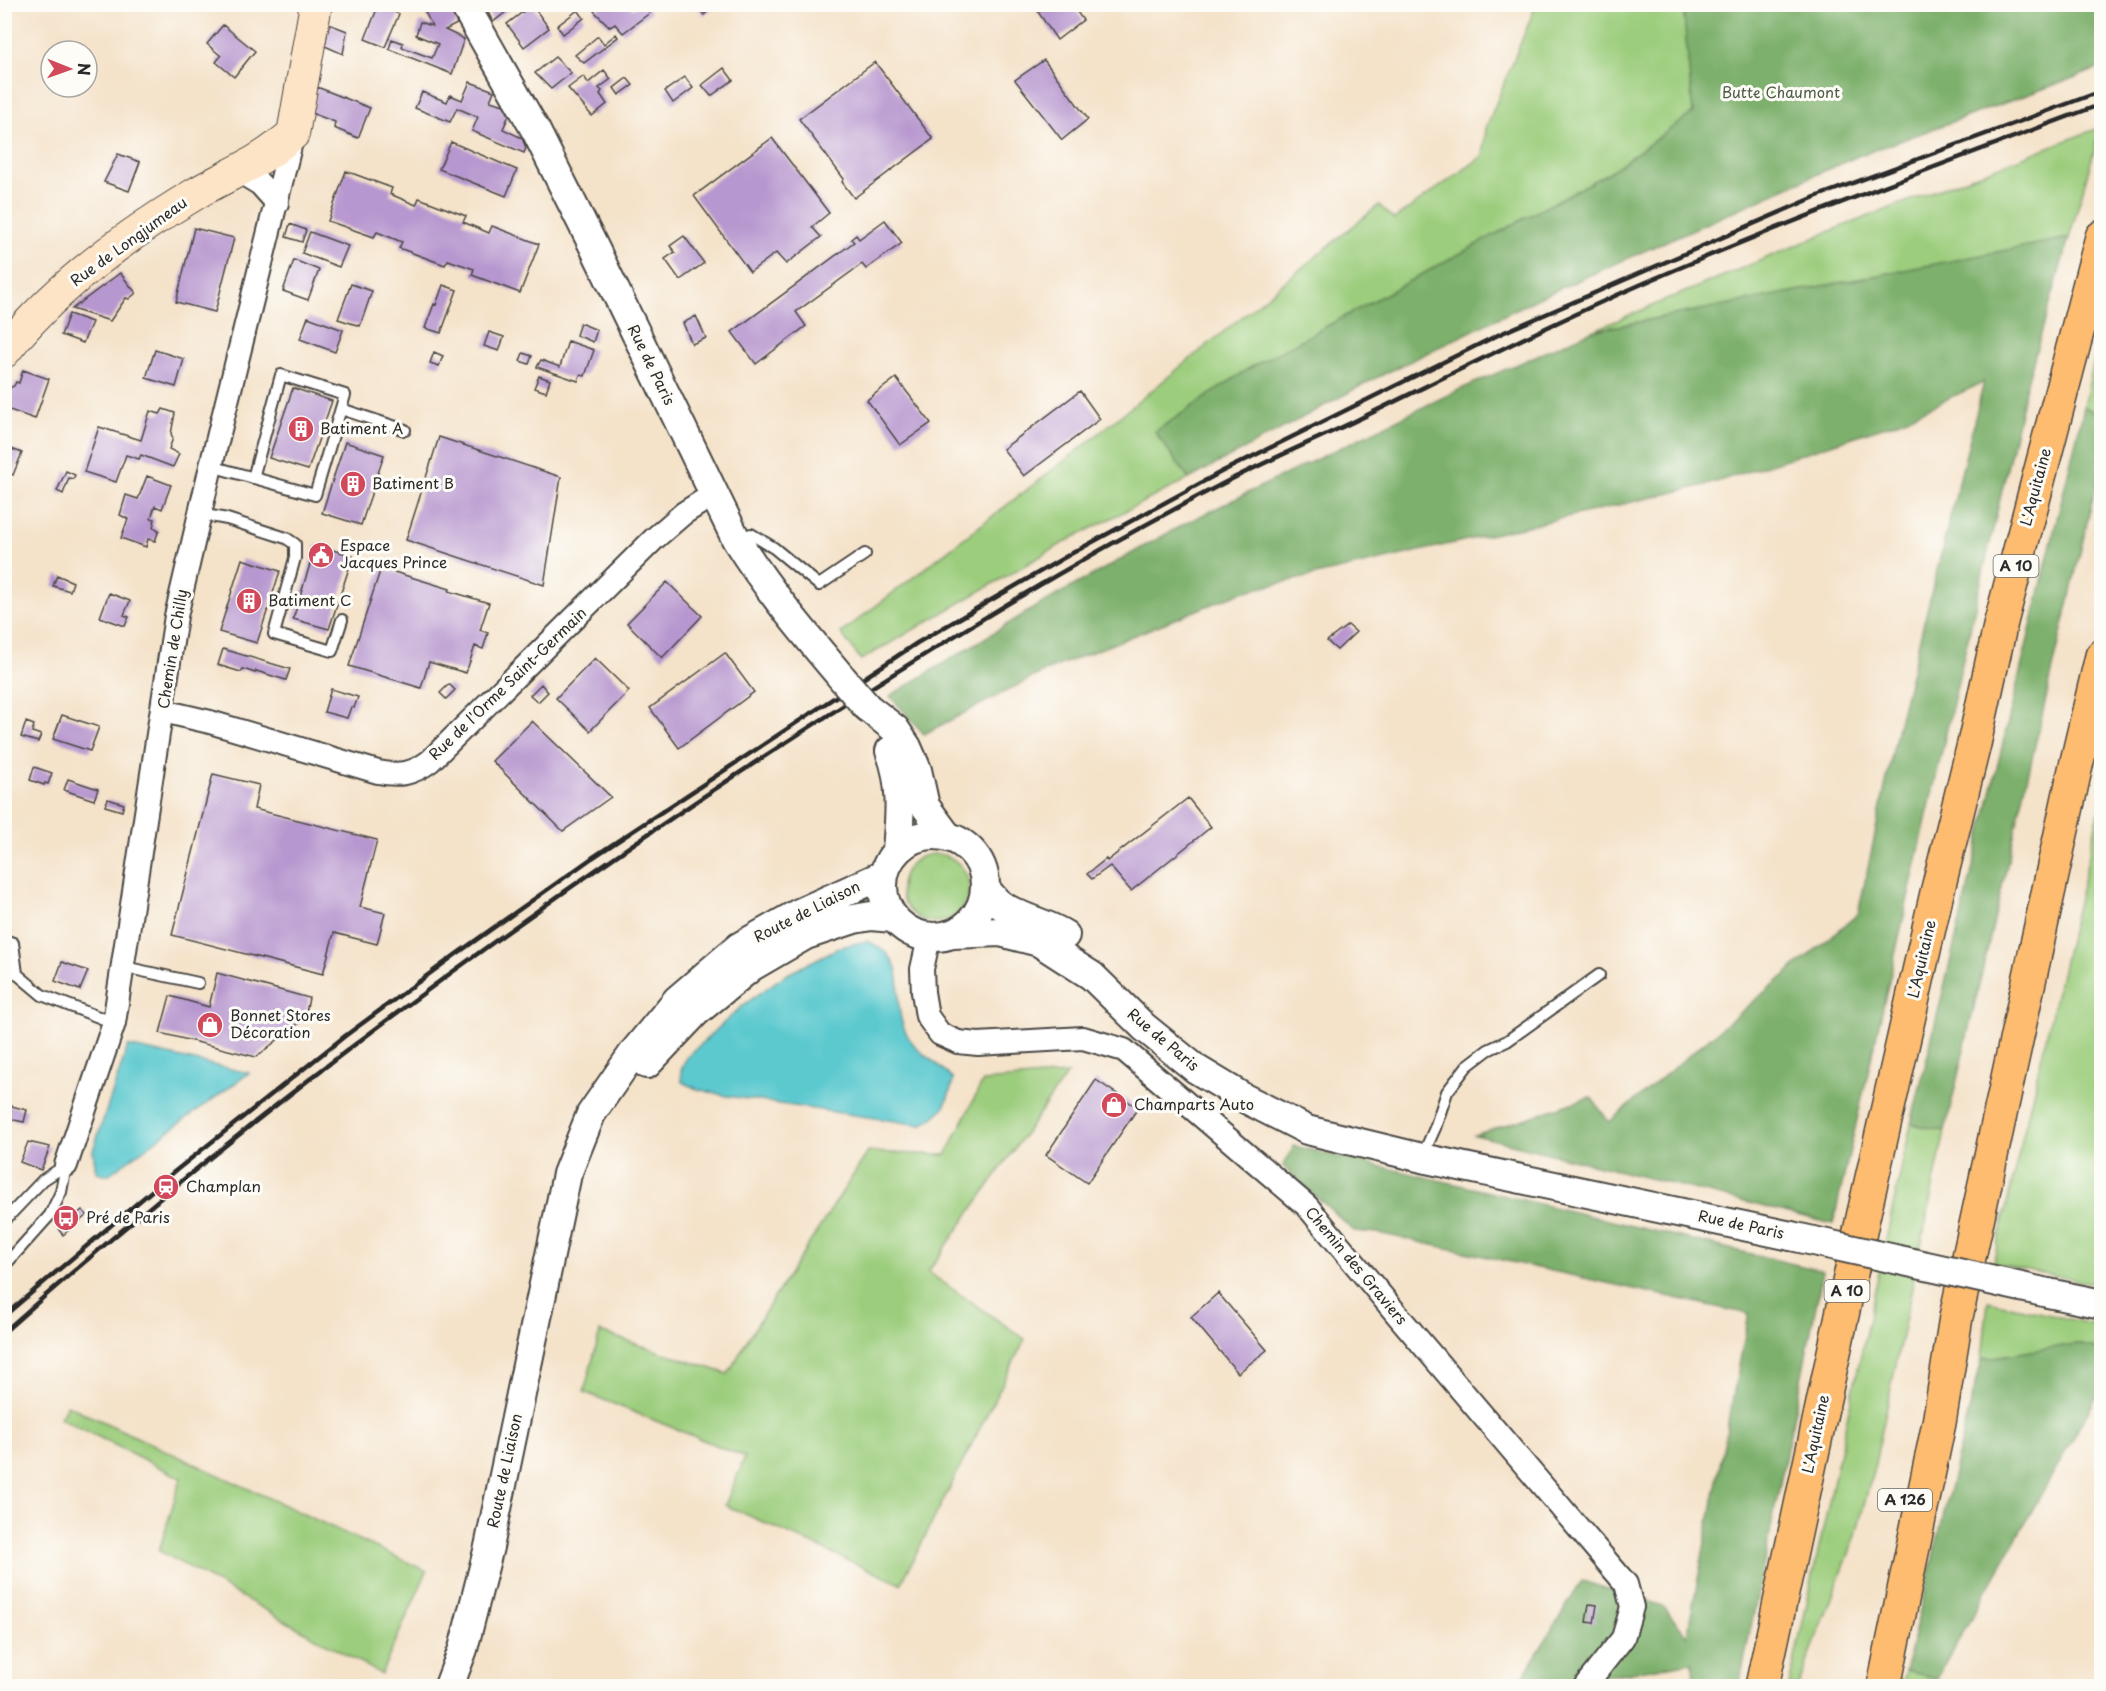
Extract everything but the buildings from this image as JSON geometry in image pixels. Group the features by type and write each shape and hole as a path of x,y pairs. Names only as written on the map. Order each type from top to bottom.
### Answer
{"highway":[{"name":"L'Aquitaine","path":"1762,1686 1864,1213 1936,897 2004,611 2102,237"},
{"path":"1884,1686 1939,1423 1956,1317 2073,774 2102,656"},
{"name":"A 126","path":"1866,1686 1931,1374 1956,1317"}],"main road":[{"path":"293,134 316,4"},
{"name":"Rue de Longjumeau","path":"4,352 29,323 89,267 194,194 266,155 293,134"}],"street":[{"name":"Rue de Paris","path":"464,4 536,132 736,539 775,597 842,678 867,707 895,729 907,747 917,770 925,806 948,837"},
{"name":"Chemin de Chilly","path":"66,1165 114,1023 176,616 210,466 293,134"},
{"path":"237,170 260,184 277,203"},
{"name":"Rue de l'Orme Saint-Germain","path":"163,711 210,722 378,772 394,775 413,771 430,761 655,538 684,513 714,494"},
{"name":"Rue de Paris","path":"867,707 890,752 900,784 897,850"},
{"path":"930,835 948,837 969,849 976,858 983,872 985,888 982,902 976,916 966,926 941,936 909,931 893,918 884,898 883,876 888,862 897,850 912,840 930,835"},
{"name":"Route de Liaison","path":"449,1686 462,1649 489,1547 567,1174 591,1114 633,1052 677,1000 739,947 799,913 883,876"},
{"name":"Rue de Paris","path":"985,888 1005,908 1054,928 1107,964 1202,1050 1245,1079 1381,1148"},
{"name":"Route de Liaison","path":"550,1252 579,1175 609,1121 649,1061 696,1012 751,967 806,935 854,919 871,916 893,918"},
{"name":"Rue de Paris","path":"941,936 1000,932 1039,942 1092,976 1144,1027 1196,1069 1244,1098 1307,1130 1422,1158 2102,1304"},
{"name":"Chemin des Graviers","path":"941,936 922,969 922,992 927,1017 940,1034 958,1042 978,1044 1083,1038 1124,1050 1307,1206 1626,1584 1632,1607 1623,1638 1585,1686"}],"lane":[{"path":"210,466 253,478 315,495 345,395 281,375 253,478"},
{"path":"341,409 405,430"},
{"path":"200,514 237,522 286,538 295,544 296,558 274,634 332,651 342,620"},
{"path":"736,539 752,534 819,585 865,554"},
{"path":"4,940 13,943 17,974 42,995 114,1023"},
{"path":"124,967 198,983"},
{"path":"1422,1158 1436,1128 1447,1092 1467,1066 1488,1050 1508,1041 1599,975"},
{"path":"4,1221 43,1180 66,1165"},
{"name":"Chemin de Chilly","path":"4,1266 50,1215 61,1191 66,1165"}],"green space":[{"path":"1536,5 1683,5 1693,113 1608,173 1248,369 1155,432 1189,479 1072,538 861,660 841,633 1081,448 1379,205 1394,219 1483,156 1486,128"},
{"name":"Butte Chaumont","path":"1683,5 2101,5 2101,68 1858,156 1543,296 1366,383 1189,479 1155,432 1248,369 1608,173 1693,113"},
{"path":"2101,127 2069,238 1592,331 1833,230"},
{"path":"2069,238 2026,386 1833,1224 1475,1135 1591,1097 1609,1122 1858,914 1899,722 1984,382 1898,422 1710,484 1242,592 1045,671 924,734 890,696 1034,608 1186,523 1452,393 1592,331"},
{"path":"2101,326 2101,415 2084,407"},
{"path":"2084,407 2101,415 2101,463 1945,1131 1911,1124"},
{"path":"2101,804 2101,1285 1993,1263"},
{"path":"935,854 948,857 959,864 966,875 969,888 966,901 959,912 948,919 935,922 922,919 911,912 904,901 901,888 904,875 911,864 922,857"},
{"path":"1067,1074 928,1272 1025,1339 901,1584 725,1505 745,1457 584,1392 600,1332 728,1374 749,1337 868,1152 946,1155 983,1081"},
{"path":"1911,1124 1945,1131 1874,1468 1855,1538 1798,1686 1789,1686"},
{"path":"1294,1146 1823,1271 1739,1686 1694,1686 1693,1662 1590,1679 1568,1686 1517,1686 1582,1581 1663,1606 1687,1636 1749,1314 1378,1233 1354,1231 1283,1166"},
{"path":"1988,1301 2101,1326 2101,1349 2076,1344 1982,1359"},
{"path":"2076,1344 2101,1349 2101,1389 1937,1678 1905,1671 1982,1359"},
{"path":"67,1405 427,1571 381,1674 159,1551 181,1478 60,1418"},
{"path":"1905,1671 1937,1678 1935,1686 1903,1686"}],"water":[{"path":"867,941 882,949 891,958 896,968 900,1013 907,1035 919,1050 953,1080 946,1102 935,1116 921,1125 727,1096 697,1089 682,1082 681,1071 686,1058 742,1006 784,976 840,947"},
{"path":"128,1046 249,1073 108,1175 96,1172 93,1150"}],"railway":[{"path":"4,1316 174,1172 345,1036 592,858 917,643 1067,556 1221,472 1500,334 1815,197 2102,91"},
{"path":"4,1332 187,1176 281,1102 376,1029 569,888 768,754 879,683 1049,580 1164,515 1239,476 1604,301 1791,222 2102,104"}],"place":[{"name":"Batiment A","path":"301,429"},
{"name":"Batiment B","path":"353,484"},
{"name":"Espace Jacques Prince","path":"321,555"},
{"name":"Batiment C","path":"249,601"},
{"name":"Bonnet Stores Décoration","path":"210,1025"},
{"name":"Champarts Auto","path":"1114,1105"},
{"name":"Champlan","path":"166,1187"},
{"name":"Pré de Paris","path":"66,1218"}]}
